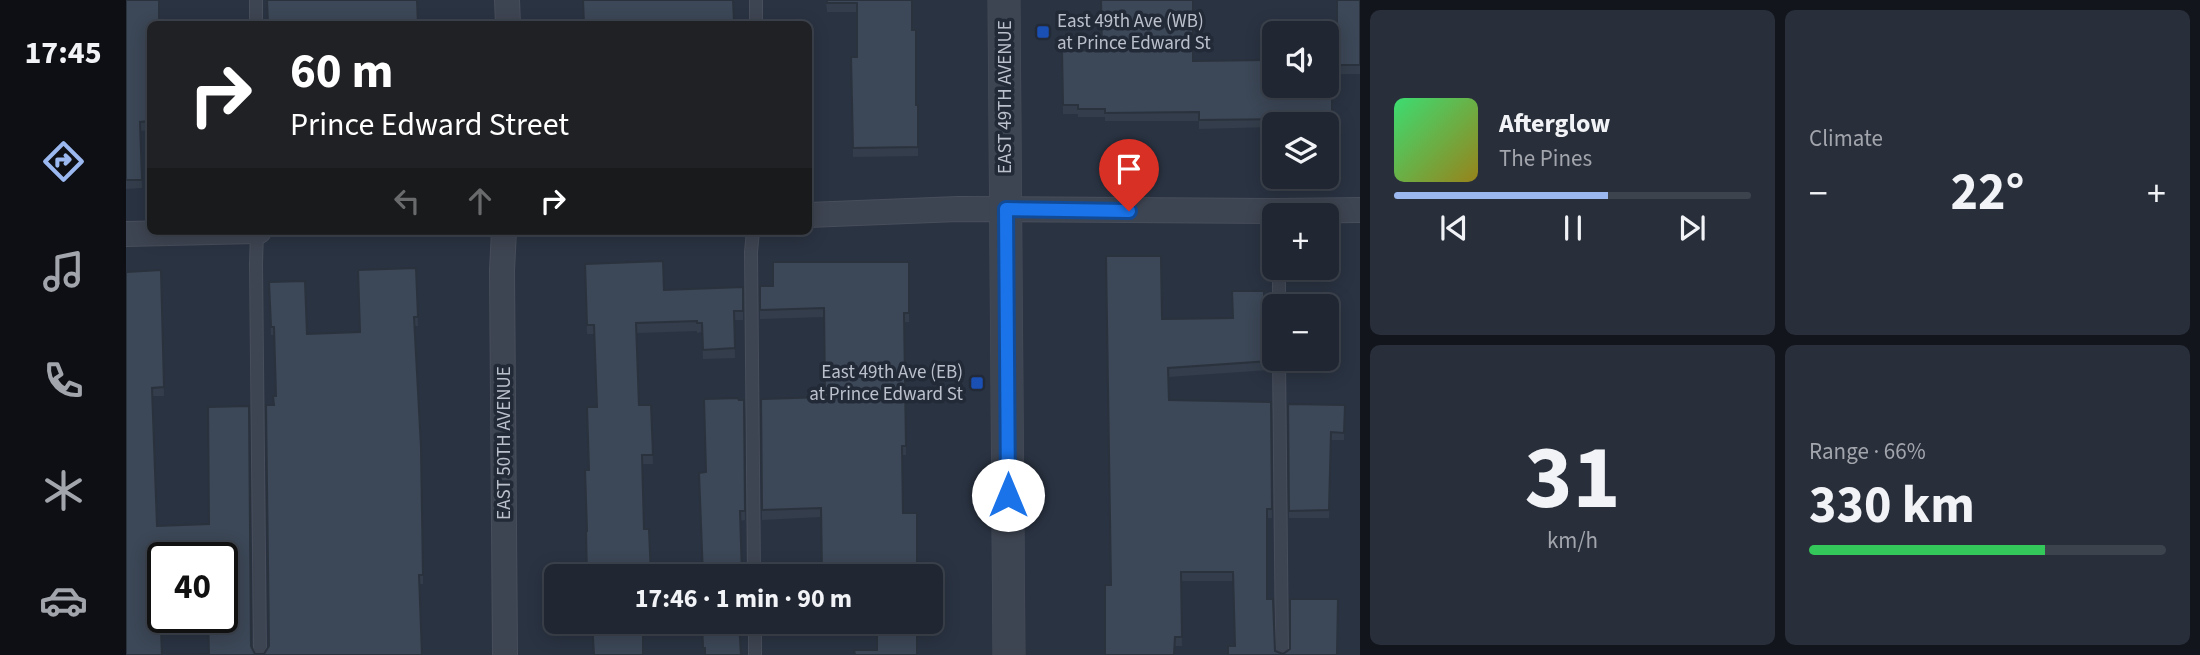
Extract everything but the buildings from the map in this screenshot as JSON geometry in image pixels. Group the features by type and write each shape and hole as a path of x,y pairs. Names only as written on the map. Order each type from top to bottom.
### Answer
{"street":[{"path":"508,0 508,21"},
{"name":"EAST 49TH AVENUE","path":"1004,0 1009,655"},
{"path":"812,215 1006,209 1262,213"},
{"path":"1339,211 1360,210"},
{"path":"126,234 147,234"},
{"name":"EAST 50TH AVENUE","path":"504,235 505,655"}],"lane":[{"path":"256,0 256,21"},
{"path":"756,0 756,21"},
{"path":"258,235 260,655"},
{"path":"753,235 754,564"},
{"path":"1279,371 1282,655"},
{"path":"755,634 755,655"}],"place":[{"name":"East 49th Ave (WB) at Prince Edward St","path":"1043,32"},
{"name":"East 49th Ave (EB) at Prince Edward St","path":"977,383"}],"route":[{"path":"1008,495 1006,209 1129,211"}]}
